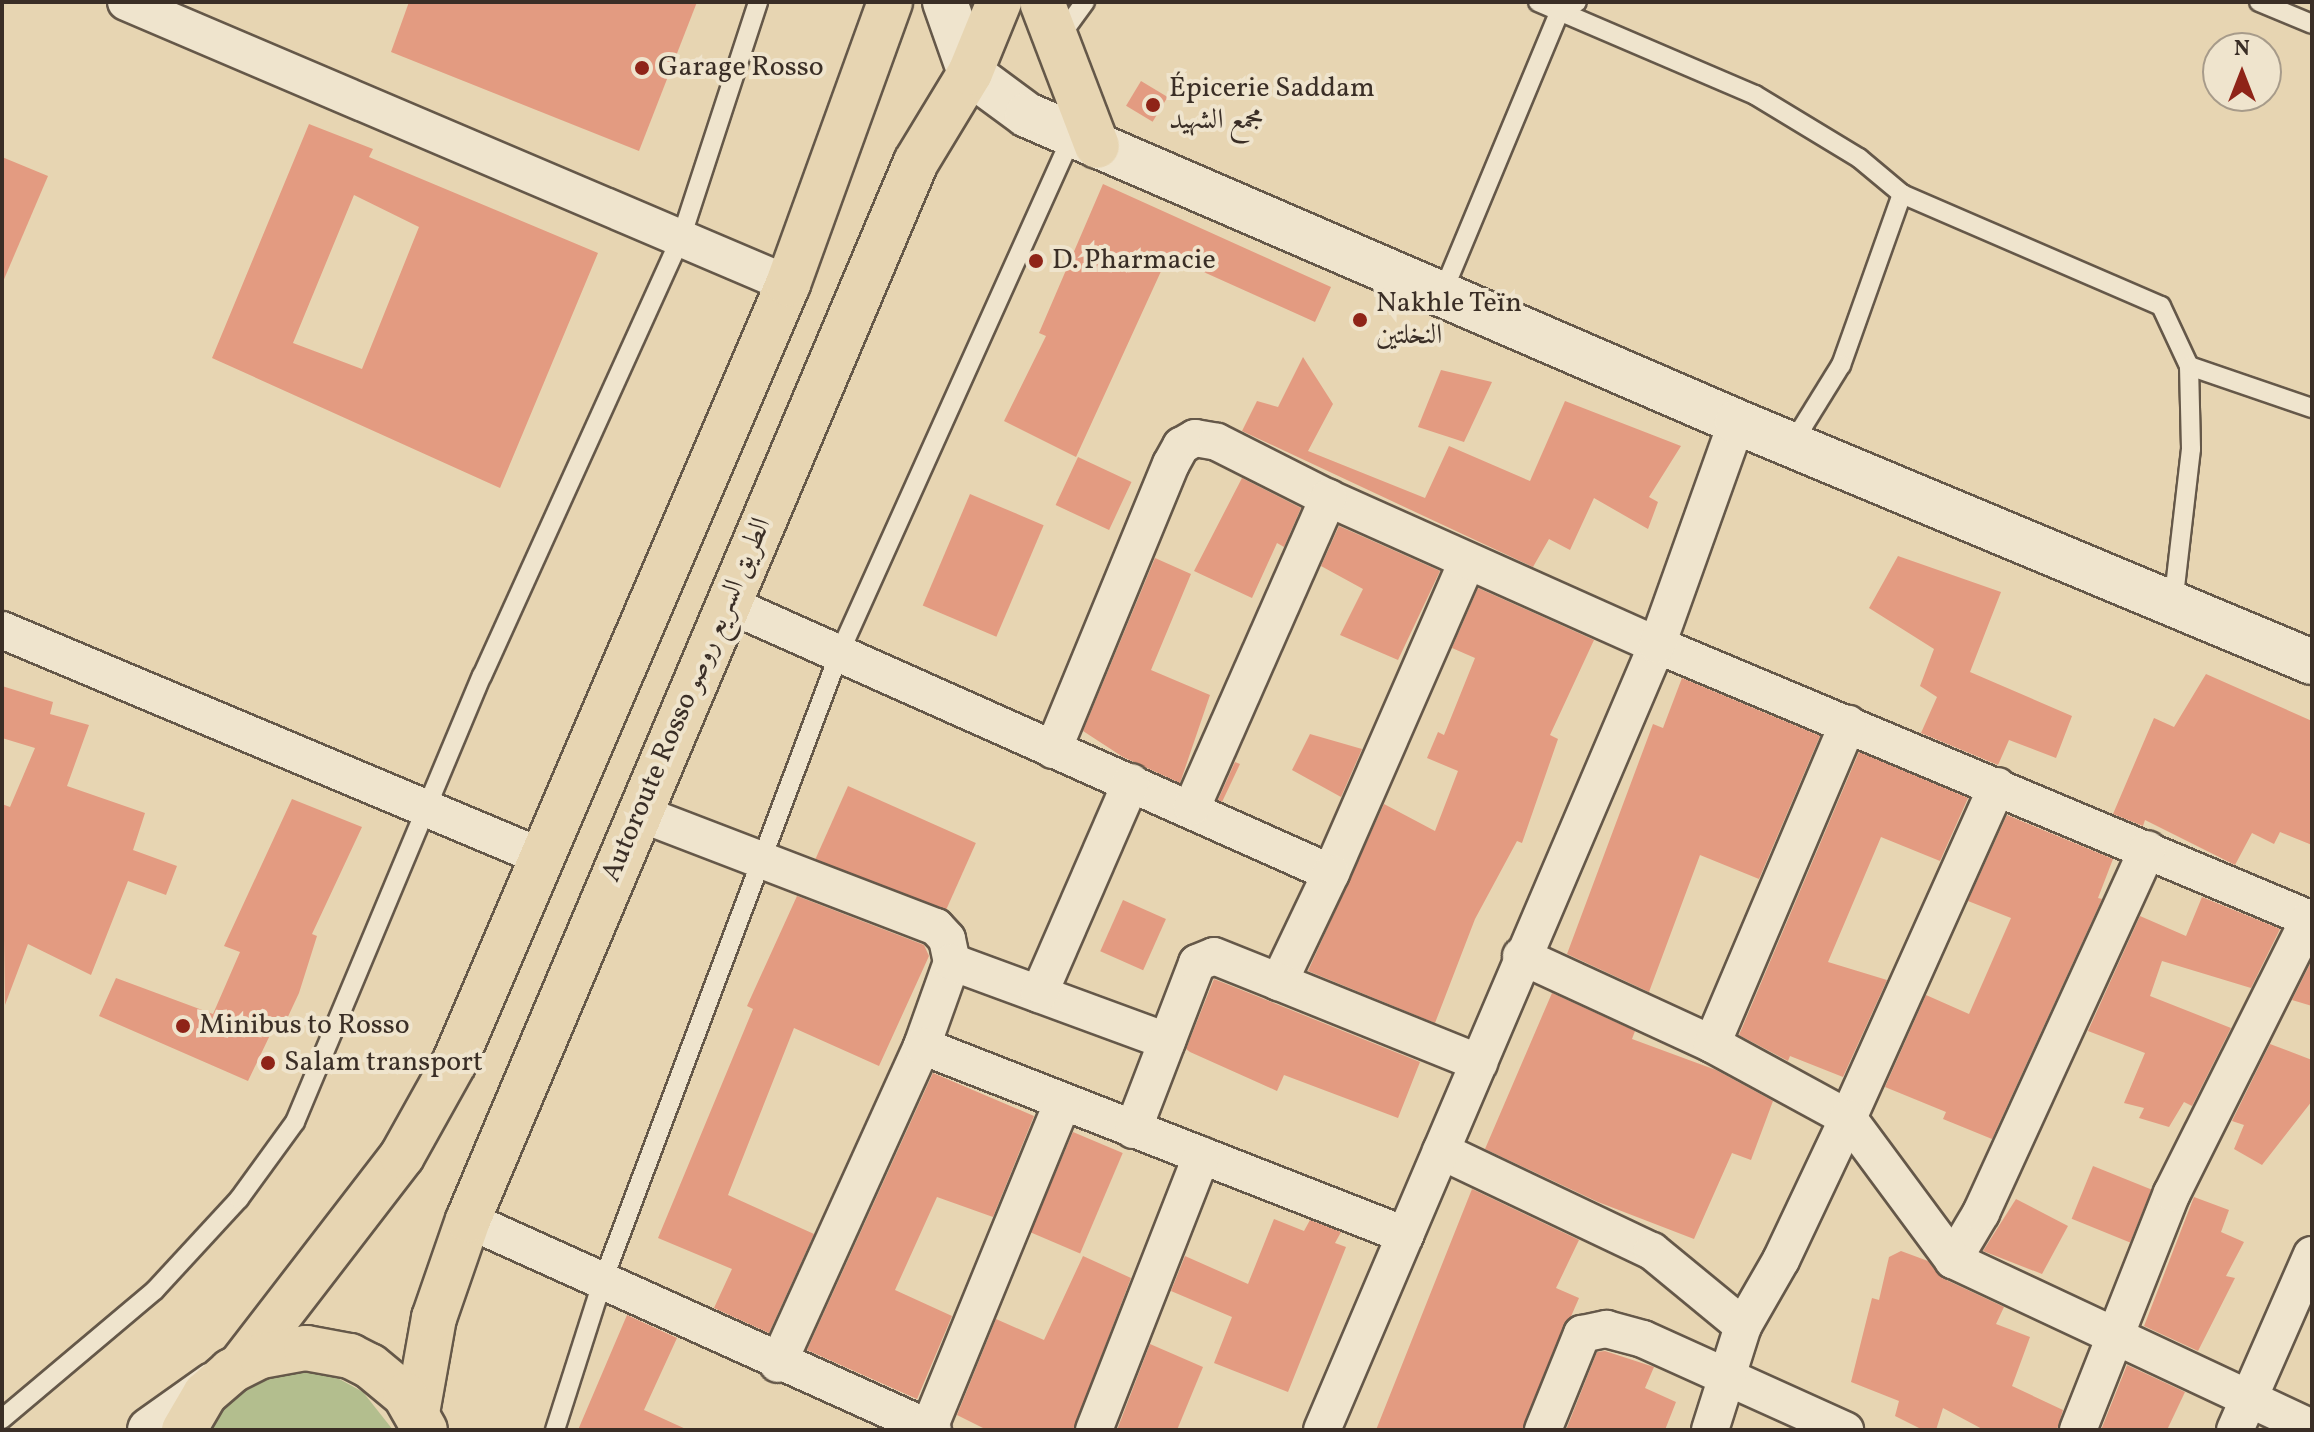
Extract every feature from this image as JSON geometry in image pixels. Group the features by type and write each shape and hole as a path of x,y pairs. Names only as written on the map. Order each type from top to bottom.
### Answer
{"highway":[{"path":"184,1430 402,1156 454,1063 788,284 890,2"},
{"name":"Autoroute Rosso الطريق السريع روصو","path":"421,1422 434,1318 468,1220 916,162 970,73 999,2"},
{"path":"1049,21 1085,140"},
{"path":"231,1372 283,1350 350,1356 389,1379 421,1422"}],"street":[{"path":"126,2 788,284"},
{"path":"945,2 970,73 1027,115 1737,422 2312,662"},
{"path":"1322,1430 1479,1063 1521,956 1657,645 1737,422"},
{"path":"1053,750 1181,446 1195,438 1217,442 1328,498 1657,645 2310,919 2172,1193 2113,1334 2078,1430"},
{"path":"1192,807 1328,498"},
{"path":"1279,982 1331,873 1467,561"},
{"path":"728,604 1053,750 1192,807 1331,873"},
{"path":"2,630 544,858"},
{"path":"1712,1044 1848,724"},
{"path":"1039,994 1131,782"},
{"path":"1710,1430 1729,1379 1743,1326 1781,1260 1848,1118 1997,786"},
{"path":"639,813 936,927 947,939 952,962 922,1046 778,1364"},
{"path":"1953,1260 1981,1213 2148,849"},
{"path":"1133,1130 1197,963 1205,956 1279,982 1479,1063"},
{"path":"1521,956 1712,1044 1848,1118 1953,1260 2312,1428"},
{"path":"952,962 1167,1041"},
{"path":"922,1046 1062,1104 1405,1235"},
{"path":"468,1220 778,1364 931,1429 1062,1104"},
{"path":"1441,1151 1652,1251 1743,1326"},
{"path":"1094,1430 1202,1155"},
{"path":"2235,1430 2252,1398 2312,1255"},
{"path":"1543,1430 1582,1334 1606,1329 1643,1339 1845,1430"},
{"path":"150,1430 231,1372"}],"lane":[{"path":"2,1419 155,1290 239,1199 295,1122 482,676 681,238 758,2"},
{"path":"1049,21 1085,2"},
{"path":"1538,2 1569,7 1755,95 1859,158 1902,194 2161,306 2189,366 2191,449 2173,604"},
{"path":"2259,2 2312,24"},
{"path":"1441,294 1569,7"},
{"path":"555,1430 602,1283 839,654 1085,140"},
{"path":"1792,444 1841,365 1902,194"},
{"path":"2189,366 2312,408"}],"green space":[{"path":"297,1369 332,1375 363,1392 393,1430 200,1430 205,1419 263,1375"}],"building":[{"path":"409,2 697,2 639,151 391,52"},
{"path":"1141,81 1168,97 1153,122 1126,106"},
{"path":"309,124 373,149 369,157 598,253 500,488 212,358","holes":["354,195 419,227 362,369 293,343"]},
{"path":"2,157 48,176 2,284"},
{"path":"1103,184 1331,287 1315,322 1168,256 1076,457 1004,421 1046,336 1039,333"},
{"path":"1303,357 1333,404 1308,451 1425,498 1449,446 1530,481 1565,401 1681,446 1649,497 1658,502 1648,529 1594,498 1570,550 1549,539 1533,567 1242,431 1257,401 1278,407"},
{"path":"1441,370 1492,382 1464,442 1418,427"},
{"path":"1078,457 1131,482 1109,530 1056,505"},
{"path":"1242,478 1301,508 1284,547 1277,543 1252,598 1194,571"},
{"path":"970,494 1044,525 996,637 923,605"},
{"path":"1339,526 1440,571 1398,660 1340,635 1363,589 1321,566"},
{"path":"1898,556 2001,592 1970,672 2072,716 2056,758 2009,740 1998,765 1921,733 1937,697 1920,686 1934,649 1869,608"},
{"path":"1155,558 1191,574 1151,670 1210,695 1180,783 1123,757 1083,731"},
{"path":"1478,588 1594,640 1550,735 1558,739 1522,843 1517,841 1475,919 1435,1023 1308,971 1384,804 1435,831 1458,771 1427,758 1438,732 1444,735 1475,658 1452,648"},
{"path":"2206,674 2312,721 2312,845 2280,832 2274,844 2252,833 2235,865 2145,820 2143,826 2113,814 2154,718 2174,727"},
{"path":"1682,678 1820,736 1759,879 1700,855 1649,992 1567,954 1653,724 1663,728"},
{"path":"2,686 53,702 50,714 89,725 67,786 145,813 133,850 177,866 166,895 128,881 91,975 28,944 5,1005 2,804 10,807 35,748 2,738"},
{"path":"1310,734 1362,749 1341,797 1292,770"},
{"path":"1859,752 1968,798 1940,861 1881,837 1828,962 1887,980 1843,1077 1790,1056 1788,1061 1739,1035"},
{"path":"1235,762 1240,764 1222,802 1218,800"},
{"path":"848,786 976,843 943,916 815,859"},
{"path":"292,799 362,827 312,934 317,936 299,993 279,1036 271,1033 248,1081 99,1016 116,978 213,1014 240,952 224,946"},
{"path":"2007,815 2113,859 2098,898 2102,899 1992,1139 1943,1119 1946,1112 1885,1087 1926,995 1969,1014 2011,918 1968,901"},
{"path":"797,896 924,945 929,956 879,1066 794,1028 728,1195 814,1234 769,1333 714,1308 732,1269 658,1238 753,1009 747,1006"},
{"path":"2202,897 2280,929 2251,988 2162,961 2150,996 2231,1028 2192,1106 2184,1102 2169,1127 2139,1118 2144,1108 2124,1103 2145,1053 2088,1031 2140,916 2186,936"},
{"path":"1123,900 1166,919 1143,970 1100,951"},
{"path":"2312,960 2312,1006 2292,1000"},
{"path":"1214,979 1420,1062 1398,1118 1284,1075 1277,1091 1186,1049"},
{"path":"1552,993 1635,1031 1632,1039 1716,1070 1773,1101 1751,1160 1732,1153 1694,1239 1598,1202 1485,1149"},
{"path":"2270,1044 2312,1060 2312,1101 2262,1165 2234,1149 2244,1125 2232,1121"},
{"path":"933,1073 1034,1116 993,1217 937,1197 895,1290 952,1316 917,1399 807,1350"},
{"path":"1073,1132 1123,1153 1080,1253 1030,1232"},
{"path":"2093,1166 2151,1190 2130,1242 2072,1219"},
{"path":"1472,1189 1579,1240 1556,1288 1579,1298 1522,1430 1376,1430"},
{"path":"2194,1197 2229,1210 2221,1232 2244,1242 2226,1276 2235,1278 2198,1351 2144,1326"},
{"path":"2016,1199 2068,1226 2042,1274 1983,1251"},
{"path":"1274,1219 1304,1231 1310,1220 1341,1232 1335,1243 1346,1247 1288,1392 1214,1363 1232,1317 1171,1291 1185,1256 1248,1284"},
{"path":"1901,1251 1928,1261 1942,1278 2004,1307 1996,1324 2030,1337 2012,1386 2063,1410 2057,1430 1984,1430 1943,1408 1936,1430 1923,1430 1895,1416 1899,1401 1851,1382 1872,1298 1879,1300 1889,1257"},
{"path":"1083,1256 1131,1278 1073,1430 987,1430 957,1415 996,1319 1044,1340"},
{"path":"627,1315 677,1338 644,1410 688,1430 578,1430"},
{"path":"1150,1344 1203,1367 1177,1430 1117,1430"},
{"path":"1605,1351 1654,1367 1645,1388 1676,1402 1665,1430 1566,1430 1597,1352"},
{"path":"2127,1365 2185,1392 2167,1430 2101,1430"}],"place":[{"name":"Garage Rosso","path":"642,68"},
{"name":"Épicerie Saddam مجمع الشهيد","path":"1153,105"},
{"name":"D. Pharmacie","path":"1036,261"},
{"name":"Nakhle Teïn النخلتين","path":"1360,320"},
{"name":"Minibus to Rosso","path":"183,1026"},
{"name":"Salam transport","path":"268,1063"}]}
